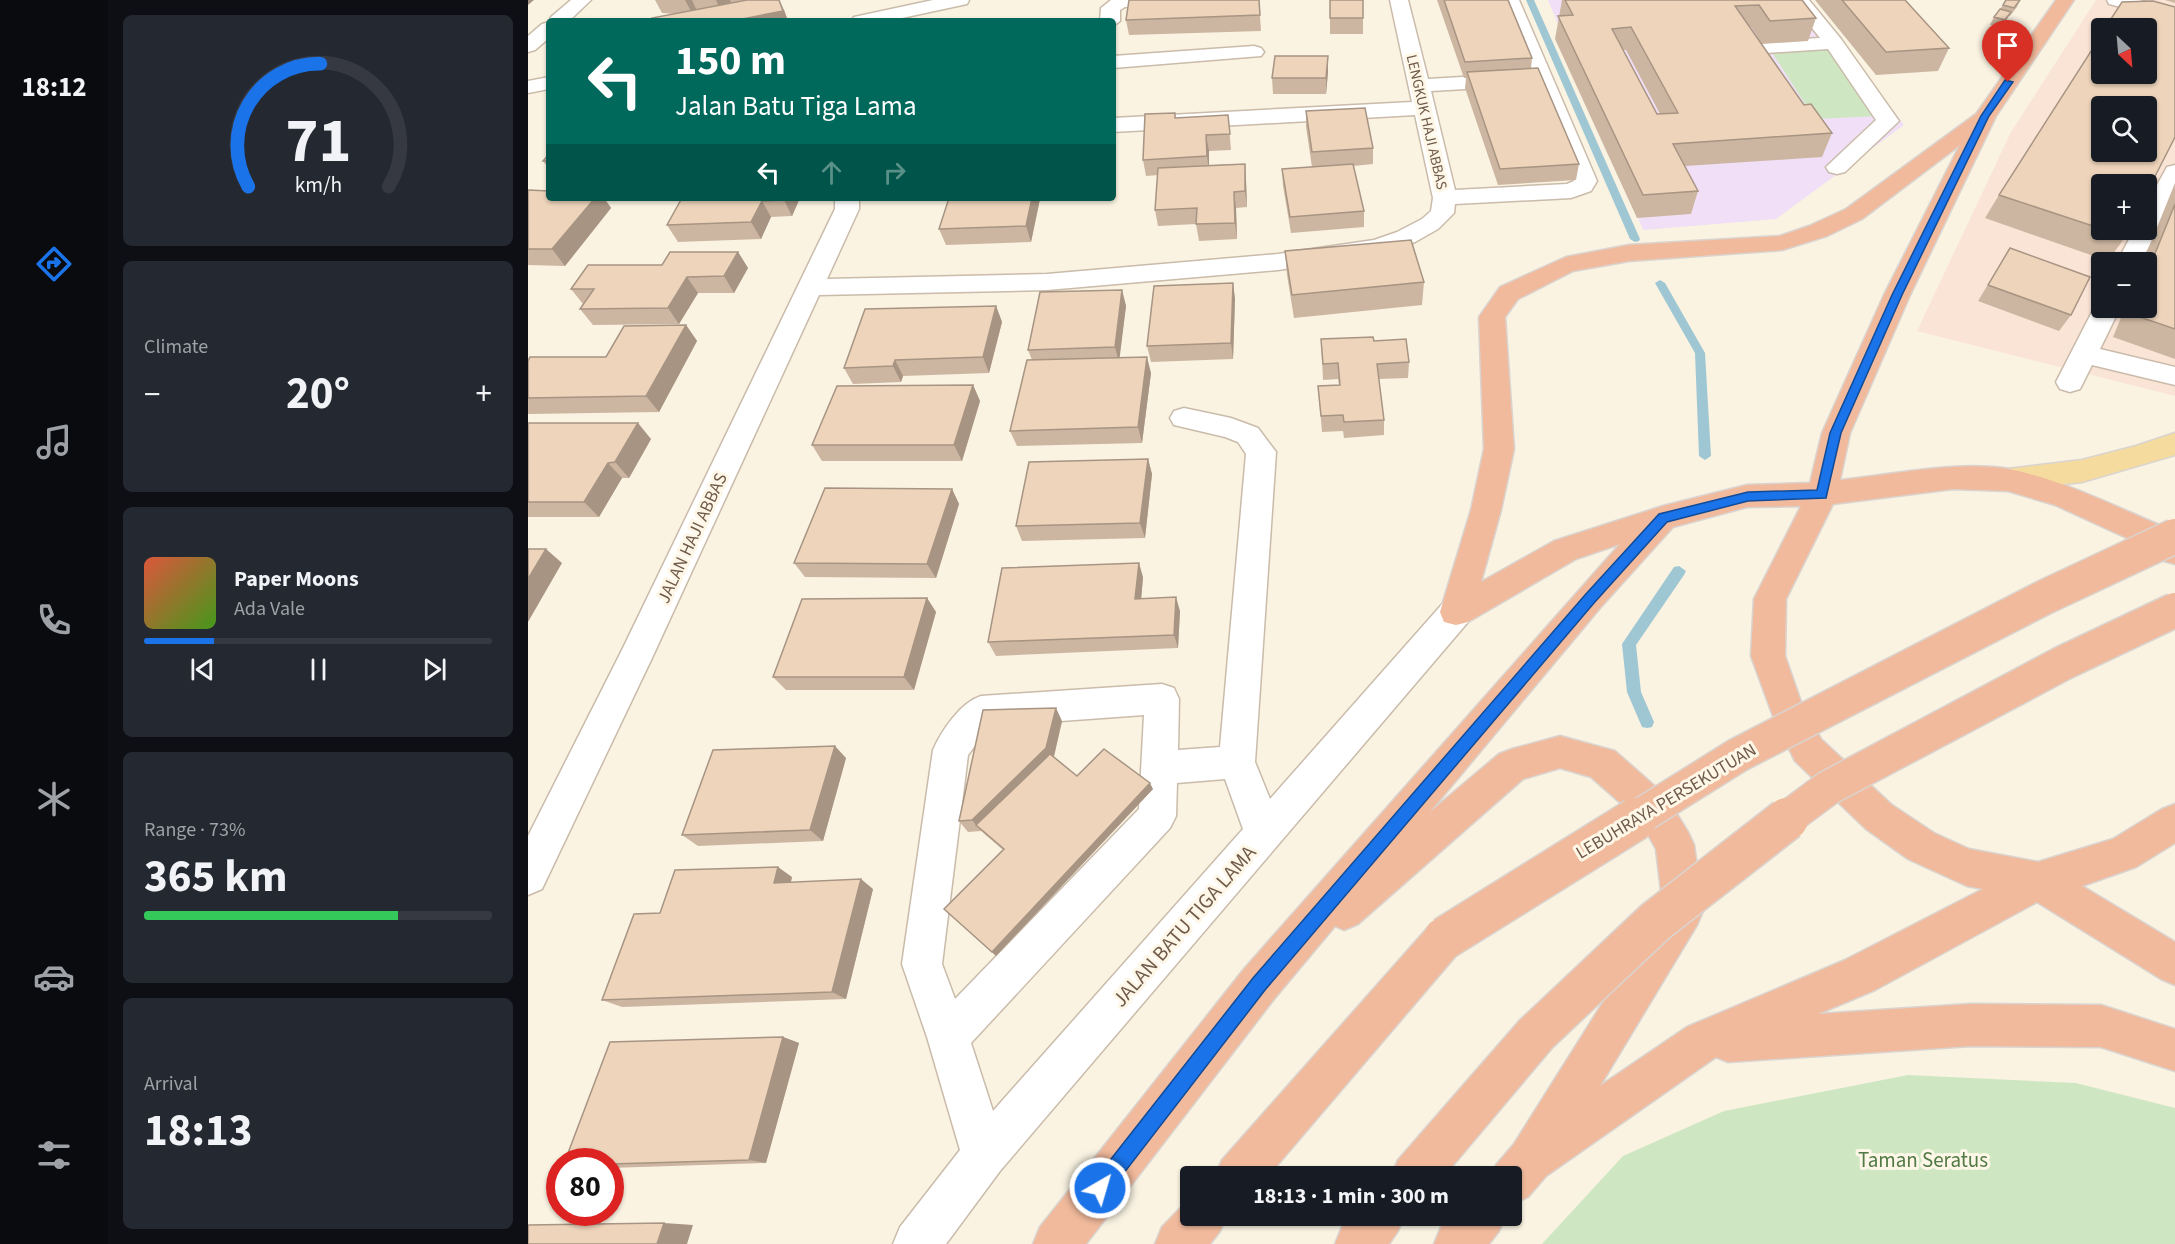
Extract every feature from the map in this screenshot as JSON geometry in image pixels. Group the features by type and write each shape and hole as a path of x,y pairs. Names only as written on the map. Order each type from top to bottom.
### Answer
{"highway":[{"path":"2065,0 1985,116 1897,295 1836,433 1822,494 1795,553 1770,599 1768,656 1785,705 1808,750 1879,817 1922,846 1967,867 2038,881 2175,965"},
{"path":"1456,612 1486,510 1499,449 1492,317 1509,293 1566,265 1629,253 1782,243 1818,231 1854,214 1985,116"},
{"path":"1456,612 1565,550 1663,518 1748,496 1822,494 1953,478 2008,480 2065,498 2153,536 2175,552"},
{"path":"1057,1244 1259,984 1589,599 1663,518"},
{"name":"LEBUHRAYA PERSEKUTUAN","path":"1247,1166 1445,938 1738,755 2045,597 2175,536"},
{"path":"1423,1166 1536,1034 1656,921 1828,788 2063,663 2175,610"},
{"path":"1259,984 1512,766 1560,752 1602,762 1653,808 1675,845 1683,911 1522,1169"},
{"path":"1522,1170 1702,1042 1860,975 2038,881 2122,854 2175,822"},
{"path":"1702,1042 1971,1025 2101,1026 2175,1050"},
{"path":"1179,1244 1195,1226"},
{"path":"1359,1244 1373,1226"},
{"path":"1458,1244 1474,1226"}],"main road":[{"path":"2008,480 2082,471 2142,456 2175,444"}],"street":[{"path":"561,18 582,0"},
{"path":"875,18 960,0"},
{"path":"1110,18 1111,8 1120,2 1165,0"},
{"name":"LENGKUK HAJI ABBAS","path":"810,287 1047,282 1278,262 1378,247 1406,237 1430,224 1442,213 1445,198 1399,0"},
{"path":"1445,198 1571,191 1583,186 1586,181 1510,0"},
{"path":"1799,0 1834,43 1888,121 1837,167"},
{"path":"2116,0 2175,15"},
{"path":"528,46 546,31"},
{"path":"1766,47 1834,43"},
{"path":"1116,62 1254,52"},
{"path":"1419,86 1544,78"},
{"path":"528,87 546,84"},
{"path":"1116,125 1424,108"},
{"path":"2157,207 2175,172"},
{"name":"JALAN HAJI ABBAS","path":"528,876 635,658 847,209 847,201"},
{"path":"2070,382 2102,318"},
{"path":"2083,354 2175,376"},
{"path":"1184,418 1231,428 1248,435 1262,452 1237,762 1264,834"},
{"name":"JALAN BATU TIGA LAMA","path":"917,1244 984,1155 1456,612"},
{"path":"948,1037 1157,816 1162,699 981,711 951,750 922,964 948,1037 984,1155"},
{"path":"1159,768 1237,762"}],"shaded area":[{"path":"1548,0 1810,0 1904,125 1776,219 1643,230"},
{"path":"2096,0 2175,0 2175,396 1917,331 2011,132"}],"green space":[{"path":"1833,48 1881,116 1815,119 1771,51"},
{"name":"Taman Seratus","path":"1908,1075 2076,1083 2175,1108 2175,1244 1542,1244 1623,1156 1724,1111"}],"building":[{"path":"747,0 779,0 783,11 747,18 652,18"},
{"path":"1129,0 1259,0 1260,15 1126,20"},
{"path":"1330,0 1363,0 1363,18 1330,18"},
{"path":"1444,0 1508,0 1532,58 1465,62"},
{"path":"1565,0 1802,0 1816,18 1770,21 1759,5 1735,6 1804,105 1811,104 1832,133 1673,144 1698,191 1643,195 1558,16 1573,15","holes":["1631,27 1678,113 1657,114 1612,29"]},
{"path":"1842,0 1905,0 1949,48 1886,52"},
{"path":"2006,0 2020,0 2014,8 2003,5"},
{"path":"2153,1 2175,7 2175,137 2156,174 2091,174 2091,225 1999,195 2091,51 2091,84 2157,84 2157,18 2112,18 2122,2"},
{"path":"2000,9 2011,12 2005,20 1994,17"},
{"path":"1275,56 1328,56 1326,78 1272,78"},
{"path":"1538,68 1579,164 1500,169 1467,72"},
{"path":"1365,108 1373,148 1312,152 1306,111"},
{"path":"1175,113 1175,118 1228,115 1230,134 1206,135 1207,156 1143,160 1145,114"},
{"path":"1245,164 1245,191 1234,192 1235,223 1196,224 1197,208 1155,210 1158,168"},
{"path":"1353,164 1364,211 1290,217 1282,169"},
{"path":"528,190 546,191 546,201 592,201 552,249 528,249"},
{"path":"680,201 762,201 751,222 667,225"},
{"path":"948,201 1031,201 1026,226 939,229"},
{"path":"2175,204 2175,329 2143,318 2157,318 2156,252"},
{"path":"1411,240 1424,282 1292,295 1285,251"},
{"path":"2010,248 2090,277 2071,315 1988,285"},
{"path":"670,252 738,252 724,276 687,277 668,308 580,309 594,289 571,289 588,265 662,265"},
{"path":"1233,283 1231,343 1147,346 1154,286"},
{"path":"1122,290 1115,347 1028,350 1040,292"},
{"path":"996,306 983,357 895,360 893,366 844,368 865,309"},
{"path":"686,325 646,396 528,398 528,361 530,357 606,357 624,326"},
{"path":"1373,337 1374,341 1406,339 1409,362 1377,364 1384,420 1344,422 1343,415 1321,416 1318,386 1340,385 1338,363 1323,364 1321,339"},
{"path":"1147,357 1138,427 1010,431 1027,360"},
{"path":"973,385 954,445 812,445 837,386"},
{"path":"528,423 638,423 615,462 608,463 584,502 528,502"},
{"path":"1148,459 1140,523 1016,526 1029,462"},
{"path":"825,488 952,489 927,564 794,563"},
{"path":"528,549 546,549 528,579"},
{"path":"1139,563 1135,599 1176,597 1174,635 988,642 1002,568"},
{"path":"927,598 904,677 773,677 802,599"},
{"path":"1056,708 1046,748 972,820 959,821 983,710"},
{"path":"835,746 810,830 682,835 713,750"},
{"path":"1104,749 1150,783 992,952 944,909 1004,849 976,825 1050,754 1077,776"},
{"path":"778,867 774,883 861,879 832,992 602,1000 634,914 660,913 675,870"},
{"path":"783,1037 749,1160 624,1164 624,1148 570,1148 610,1042"},
{"path":"664,1223 657,1244 528,1244 528,1225 624,1226 624,1224"}],"waterway":[{"path":"1530,0 1635,239"},
{"path":"1660,283 1700,353 1705,456"},
{"path":"1647,722 1634,692 1629,644 1679,571"}],"route":[{"path":"1100,1188 1259,984 1589,599 1663,518 1748,496 1822,494 1836,433 1897,295 1985,116 2008,82"}]}
